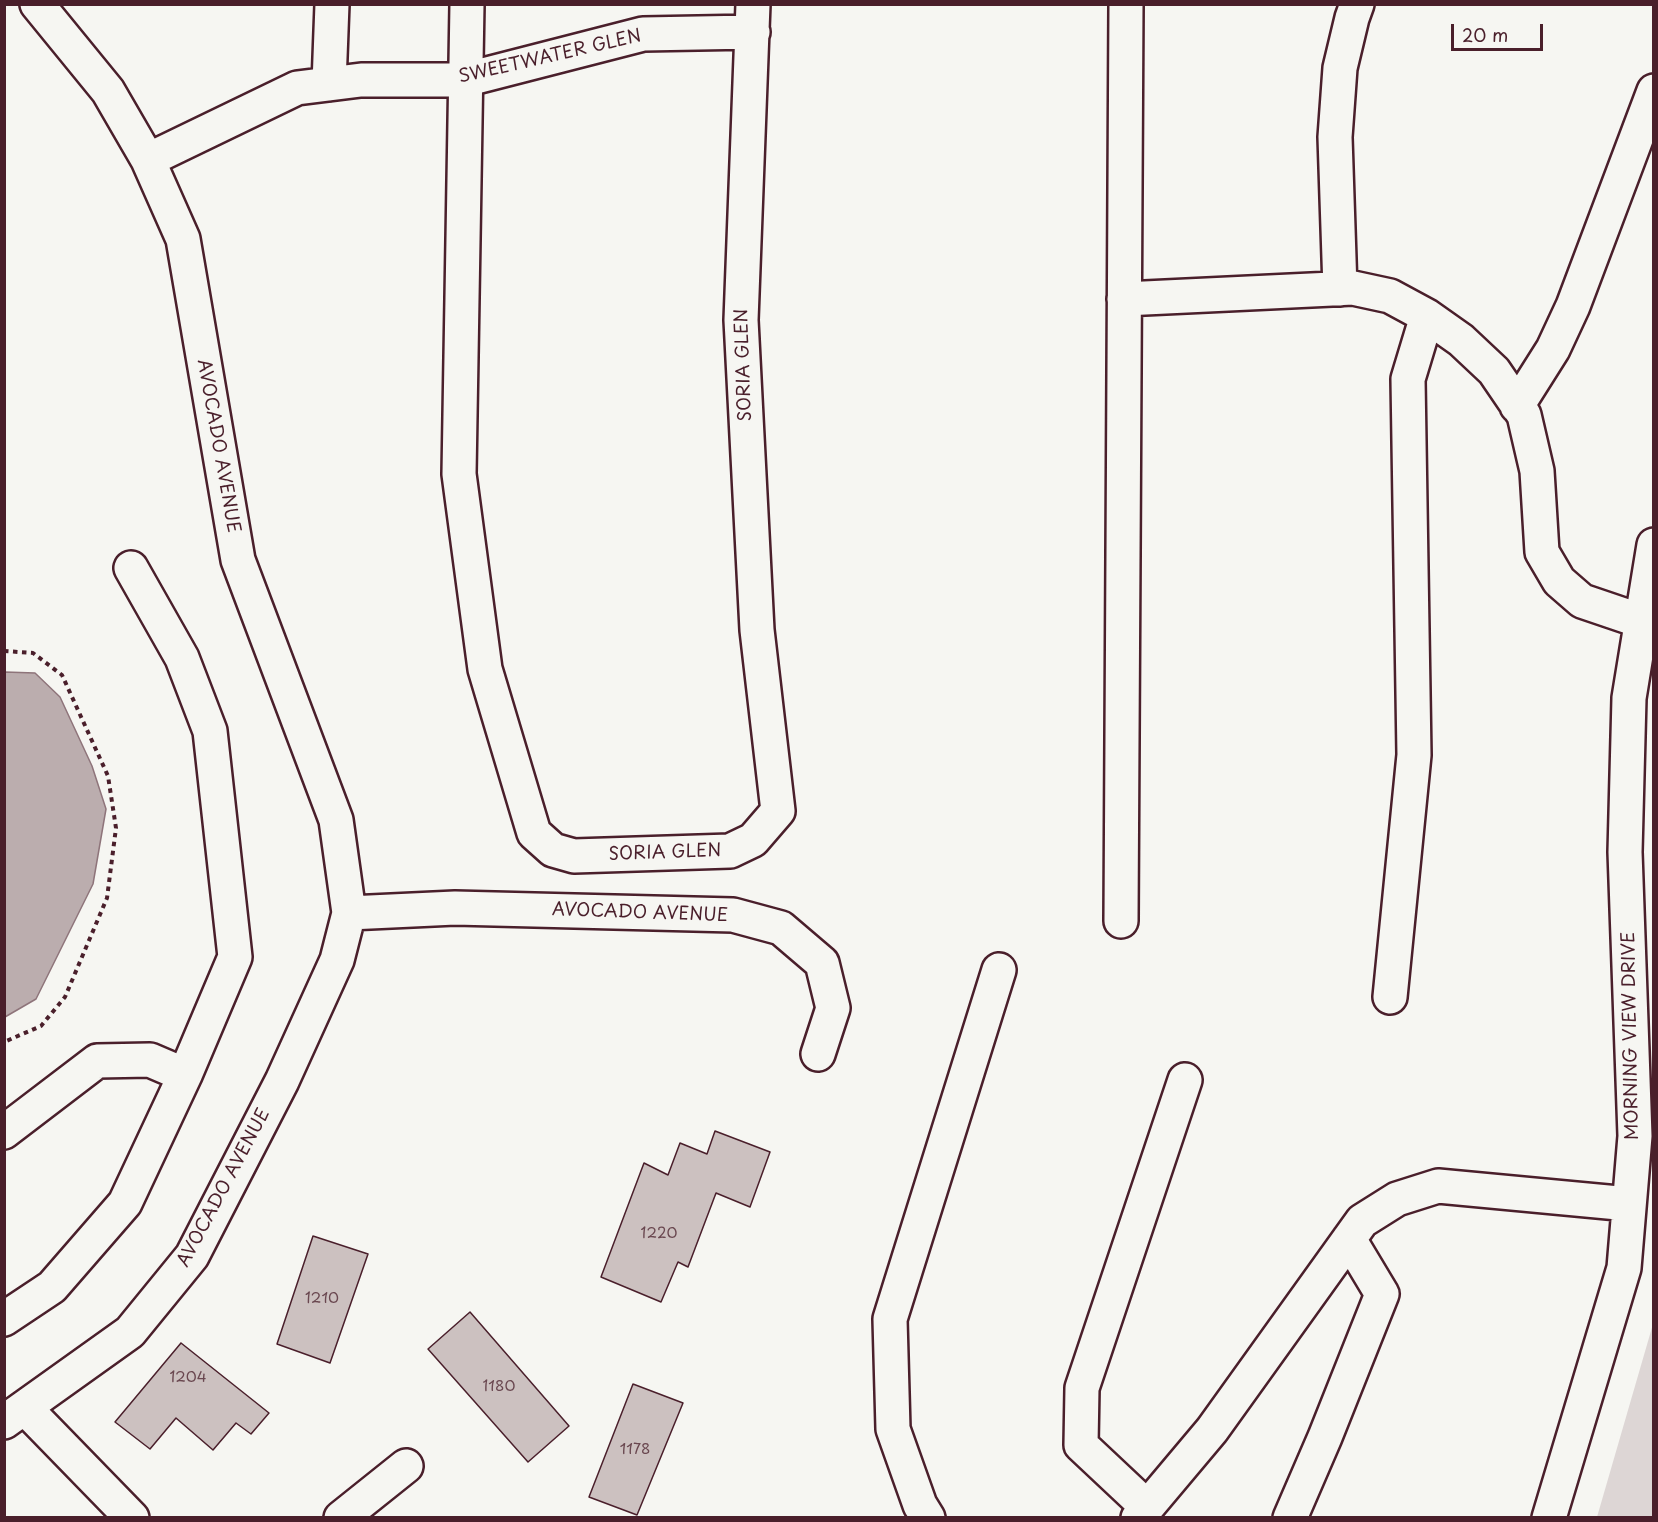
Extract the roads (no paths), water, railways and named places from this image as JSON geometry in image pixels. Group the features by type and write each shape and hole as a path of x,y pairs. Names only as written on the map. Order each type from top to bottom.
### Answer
{"street":[{"name":"AVOCADO AVENUE","path":"37,4 108,91 148,160 183,239 238,560 336,820 349,913 337,960 291,1060 192,1256 130,1332 15,1415 132,1518"},
{"path":"328,84 332,4"},
{"name":"SORIA GLEN","path":"467,4 459,474 485,669 534,832 553,850 574,856 730,851 753,840 778,811 757,630 741,320 753,18"},
{"path":"1121,921 1126,4"},
{"path":"1340,289 1335,137 1340,68 1357,4"},
{"name":"SWEETWATER GLEN","path":"148,160 297,88 361,80 464,80 643,34 753,18"},
{"path":"1517,406 1553,349 1573,306 1653,91"},
{"path":"1124,299 1353,288 1390,296 1427,316 1461,340 1494,371 1524,415 1537,471 1542,552 1559,581 1582,601 1641,621"},
{"path":"1390,997 1414,755 1408,379 1427,316"},
{"name":"MORNING VIEW DRIVE","path":"1549,1518 1624,1268 1635,1136 1626,829 1629,698 1653,545"},
{"path":"4,1319 52,1287 125,1203 185,1075 235,957 210,731 183,658 131,568"},
{"name":"AVOCADO AVENUE","path":"349,913 455,908 733,915 781,928 822,963 833,1008 818,1054"},
{"path":"928,1518 920,1505 893,1429 890,1319 999,970"},
{"path":"4,1132 97,1061 150,1060 185,1075"},
{"path":"1185,1080 1082,1388 1081,1445 1142,1512 1212,1430 1362,1221 1397,1199 1438,1186 1629,1204"},
{"path":"1290,1518 1382,1294 1349,1239"},
{"path":"341,1518 406,1466"}]}
